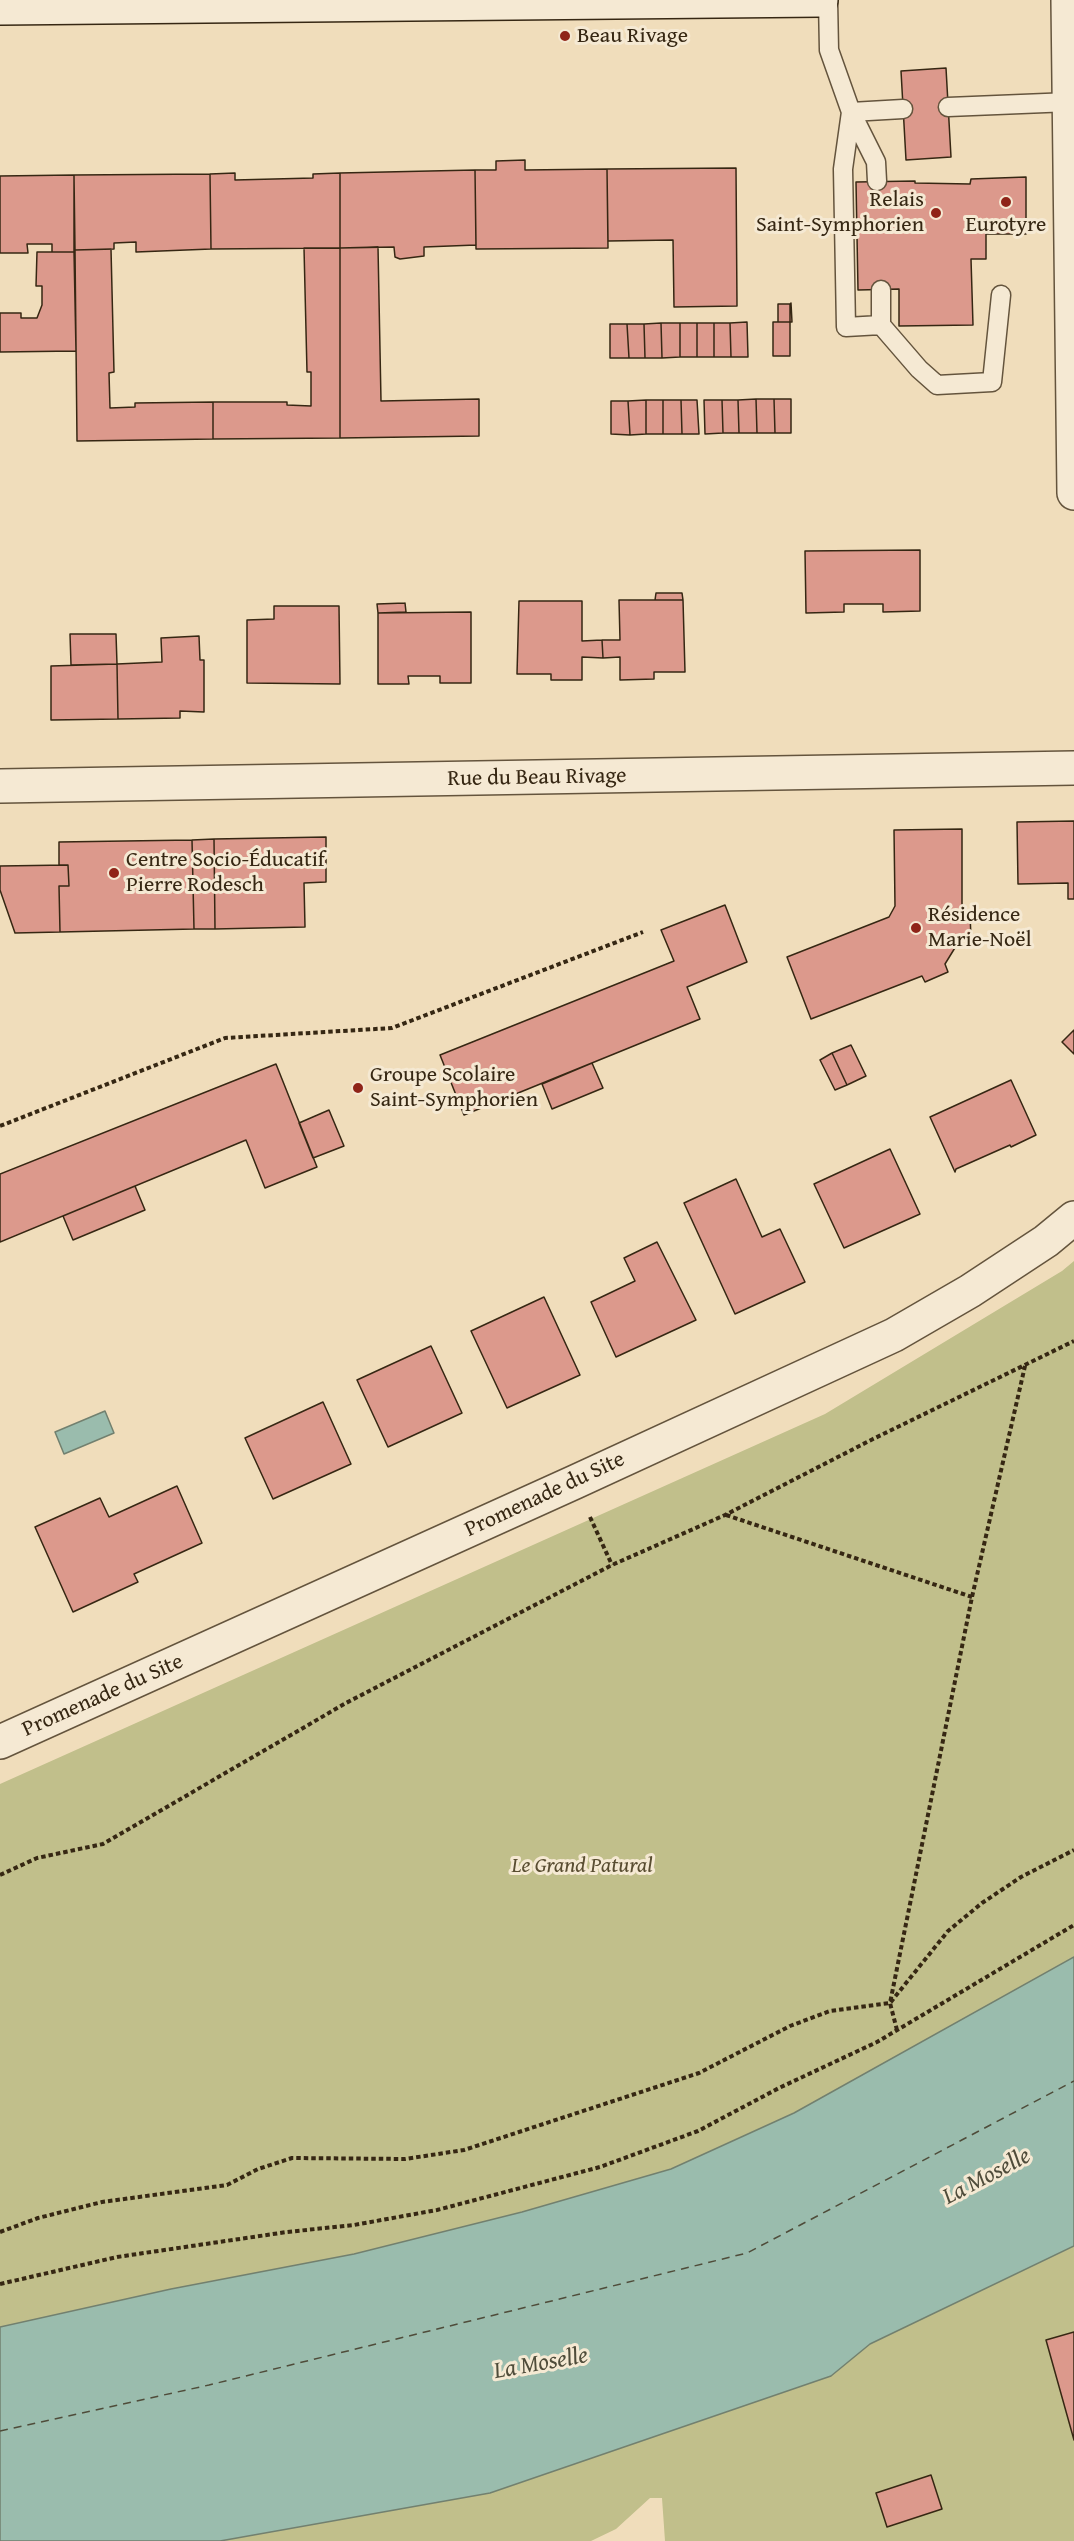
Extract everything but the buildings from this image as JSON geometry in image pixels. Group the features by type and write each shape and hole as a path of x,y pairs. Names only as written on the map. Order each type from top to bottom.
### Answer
{"street":[{"path":"0,8 97,4 820,0"},
{"path":"1068,0 1072,134 1074,493"},
{"name":"Rue du Beau Rivage","path":"0,786 1074,768"},
{"name":"Promenade du Site","path":"0,1742 894,1335 979,1285 1046,1241 1074,1218"}],"lane":[{"path":"828,0 829,50 851,111 876,162 877,181"},
{"path":"948,107 1070,102"},
{"path":"851,111 903,109"},
{"path":"851,111 843,170 846,327 881,325"},
{"path":"880,290 881,325 919,369 938,385 992,382 1001,295"}],"path":[{"path":"0,1126 225,1038 392,1028 643,932"},
{"path":"0,1875 37,1858 103,1844 346,1703 612,1565 725,1515 873,1439 1074,1341"},
{"path":"897,2030 890,2003 972,1597 1025,1366"},
{"path":"574,1482 612,1565"},
{"path":"725,1515 972,1597"},
{"path":"0,2232 38,2218 102,2202 227,2185 258,2169 292,2158 405,2159 464,2150 699,2073 790,2026 830,2011 890,2003 948,1931 982,1903 1021,1877 1074,1850"},
{"path":"0,2284 117,2257 287,2232 354,2225 437,2210 600,2167 698,2131 897,2030 1074,1925"}],"green space":[{"name":"Le Grand Patural","path":"1074,1261 1074,1957 794,2113 671,2169 522,2212 354,2254 171,2289 0,2327 0,1784 825,1414 1062,1271"},
{"path":"1074,2246 1074,2541 665,2541 662,2498 650,2498 616,2529 591,2541 220,2541 490,2493 831,2376 870,2344"}],"water":[{"path":"105,1411 114,1433 64,1454 55,1432"},
{"name":"La Moselle","path":"1074,1957 1074,2246 870,2344 831,2376 490,2493 220,2541 0,2541 0,2327 171,2289 354,2254 522,2212 671,2169 794,2113"}],"ferry route":[{"path":"0,2431 209,2385 747,2253 1074,2081"}],"place":[{"name":"Beau Rivage","path":"565,36"},
{"name":"Eurotyre","path":"1006,202"},
{"name":"Relais Saint-Symphorien","path":"936,213"},
{"name":"Centre Socio-Éducatif Pierre Rodesch","path":"114,873"},
{"name":"Résidence Marie-Noël","path":"916,928"},
{"name":"Groupe Scolaire Saint-Symphorien","path":"358,1088"}]}
